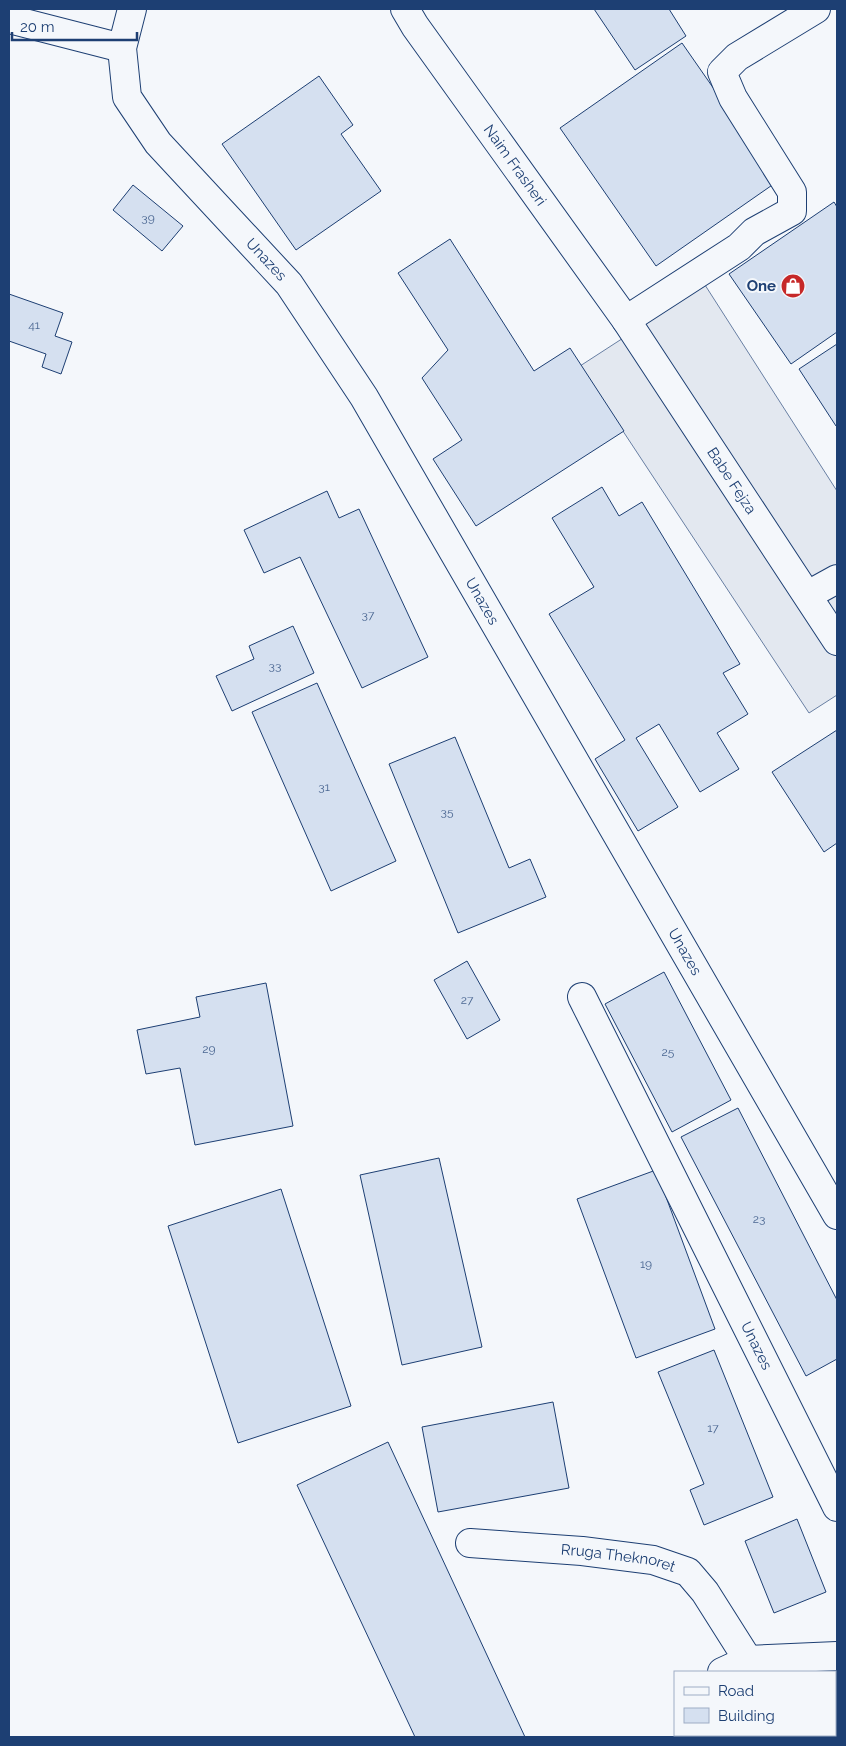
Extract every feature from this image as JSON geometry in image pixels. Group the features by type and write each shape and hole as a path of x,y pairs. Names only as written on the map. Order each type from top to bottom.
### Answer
{"street":[{"name":"Unazes","path":"132,9 122,48 126,97 158,143 289,284 364,397 837,1215"},
{"name":"Naim Frasheri","path":"405,9 415,26 626,320"},
{"path":"626,320 739,247 754,232 792,211 792,192 733,98 722,72 737,57 816,9"},
{"path":"9,19 122,48"},
{"name":"Babe Fejza","path":"626,320 837,641"},
{"path":"808,595 837,579"},
{"name":"Unazes","path":"582,997 837,1507"},
{"name":"Rruga Theknoret","path":"470,1543 582,1551 653,1560 688,1572 705,1592 748,1660"},
{"path":"724,1671 748,1660 837,1656"}],"shaded area":[{"path":"705,285 837,491 837,695 809,713 580,366"}],"building":[{"path":"594,9 669,9 686,36 635,70"},
{"path":"682,43 778,181 656,266 560,128"},
{"path":"319,76 353,125 341,134 381,191 296,250 222,144"},
{"path":"133,185 183,226 162,251 113,210"},
{"path":"834,202 837,207 837,332 791,364 729,274"},
{"path":"450,239 534,371 570,348 624,431 476,526 433,459 462,440 422,378 448,350 398,273"},
{"path":"9,294 63,313 55,336 72,342 61,374 42,367 46,354 9,341"},
{"path":"837,344 837,425 836,426 799,369"},
{"path":"602,487 619,516 642,502 740,664 723,673 748,714 717,733 739,769 700,792 659,724 636,738 678,807 638,831 595,759 625,740 549,614 594,587 552,518"},
{"path":"327,491 339,518 359,509 428,657 362,688 300,557 264,573 244,530"},
{"path":"293,626 314,673 232,711 216,676 254,659 249,646"},
{"path":"317,683 396,861 331,891 252,712"},
{"path":"837,730 837,843 824,852 772,772"},
{"path":"455,737 509,868 530,859 546,897 458,933 389,764"},
{"path":"467,961 500,1020 467,1039 434,980"},
{"path":"664,972 731,1100 672,1132 605,1004"},
{"path":"266,983 293,1126 195,1145 180,1068 146,1074 137,1030 200,1017 196,997"},
{"path":"738,1108 837,1300 837,1359 806,1376 681,1137"},
{"path":"439,1158 482,1347 402,1365 360,1175"},
{"path":"656,1170 715,1329 636,1358 577,1199"},
{"path":"281,1189 351,1406 238,1443 168,1226"},
{"path":"714,1350 773,1497 704,1525 690,1490 704,1484 658,1372"},
{"path":"553,1402 569,1488 438,1512 422,1427"},
{"path":"388,1442 525,1737 415,1737 297,1485"},
{"path":"797,1519 826,1592 774,1613 745,1541"}],"place":[{"name":"One","path":"793,286"}]}
